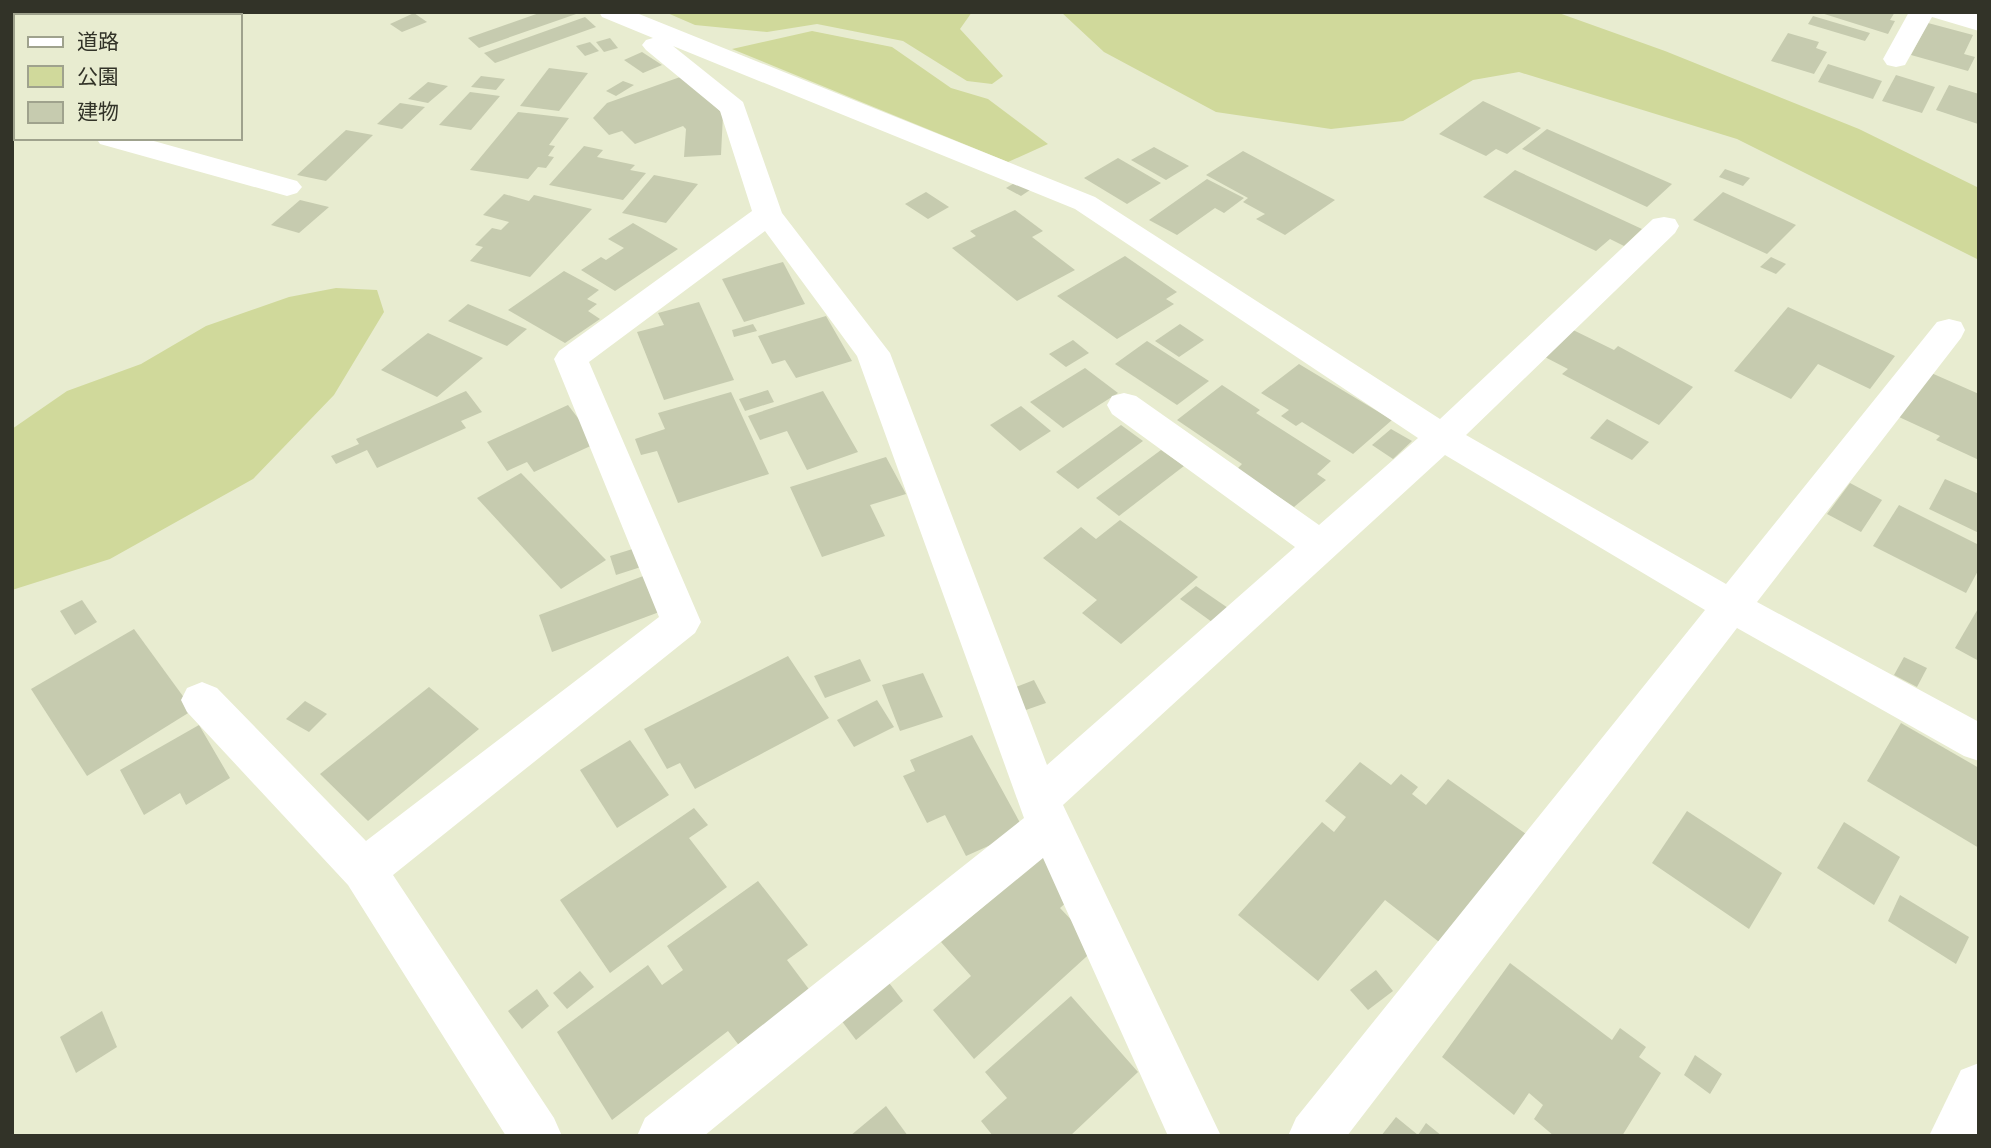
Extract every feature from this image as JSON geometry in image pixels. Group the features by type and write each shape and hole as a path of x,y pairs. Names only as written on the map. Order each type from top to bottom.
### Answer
{"street":[{"path":"609,12 695,75 733,108 768,214 873,353 1044,812 1195,1136"},
{"path":"609,12 1085,203 1441,437 1731,606 1979,743"},
{"path":"1896,59 1922,12"},
{"path":"1941,12 1979,23"},
{"path":"117,140 287,187"},
{"path":"364,870 681,622 571,359 768,214"},
{"path":"663,1136 1044,812 1321,546 1441,437 1664,226"},
{"path":"1314,1136 1949,330"},
{"path":"1124,404 1321,546"},
{"path":"202,701 364,870 536,1136"},
{"path":"1955,1136 1979,1088"}],"green space":[{"path":"665,12 972,12 960,29 1003,76 992,84 967,81 903,41 817,24 767,32 695,25"},
{"path":"1061,12 1556,12 1665,51 1859,129 1979,188 1979,260 1737,139 1519,72 1473,80 1403,121 1331,129 1216,112 1104,52"},
{"path":"812,31 892,47 951,88 988,99 1048,144 1008,162 732,49"},
{"path":"336,288 377,290 384,312 334,395 253,479 110,559 12,590 12,429 67,391 141,364 206,326 289,297"}],"building":[{"path":"542,12 579,13 479,48 468,38"},
{"path":"1818,12 1895,12 1890,20 1895,21 1888,34"},
{"path":"414,13 427,22 402,32 390,24"},
{"path":"1813,16 1870,33 1865,41 1808,24"},
{"path":"585,17 596,27 495,63 484,53"},
{"path":"1928,23 1973,35 1964,54 1975,57 1968,71 1911,55"},
{"path":"1788,33 1819,42 1816,48 1827,52 1814,74 1771,61"},
{"path":"610,38 618,48 604,52 596,42"},
{"path":"590,42 599,51 585,56 576,46"},
{"path":"642,52 662,65 643,73 624,60"},
{"path":"1828,64 1882,81 1873,99 1818,82"},
{"path":"549,68 588,73 559,111 520,106"},
{"path":"1896,75 1935,87 1922,113 1882,101"},
{"path":"481,76 505,79 496,90 471,87"},
{"path":"683,76 723,114 721,155 684,157 686,129 683,126 635,144 622,131 609,135 593,118 607,103"},
{"path":"623,81 634,85 616,96 606,91"},
{"path":"428,82 448,86 428,103 408,99"},
{"path":"1949,85 1979,94 1978,124 1936,110"},
{"path":"470,92 500,96 471,130 439,125"},
{"path":"1483,101 1541,128 1507,154 1496,149 1486,156 1439,134"},
{"path":"400,103 425,107 402,129 377,124"},
{"path":"518,112 569,118 549,145 555,146 548,156 554,157 546,168 538,167 528,179 470,170"},
{"path":"1547,129 1672,184 1647,207 1522,149"},
{"path":"346,130 373,135 326,181 297,175"},
{"path":"584,146 603,150 597,157 635,165 630,170 646,173 623,200 549,185"},
{"path":"1154,147 1189,166 1166,180 1131,160"},
{"path":"1243,151 1335,200 1285,235 1256,219 1265,214 1243,202 1248,198 1206,175"},
{"path":"1118,158 1161,183 1127,204 1084,178"},
{"path":"1725,169 1750,178 1743,186 1719,177"},
{"path":"1515,170 1642,229 1624,246 1610,239 1596,251 1483,197"},
{"path":"654,175 698,184 666,223 622,213"},
{"path":"1207,179 1244,198 1224,213 1215,208 1177,235 1149,220"},
{"path":"1016,182 1030,190 1021,196 1006,188"},
{"path":"926,192 949,207 928,219 905,204"},
{"path":"1723,192 1796,225 1767,254 1693,220"},
{"path":"504,194 529,201 534,195 592,209 530,277 470,261 483,247 475,245 492,228 501,230 509,222 483,215"},
{"path":"300,200 329,207 299,233 271,225"},
{"path":"1015,210 1043,231 1032,237 1075,270 1017,301 952,248 976,236 970,231"},
{"path":"633,223 678,249 615,291 581,270 601,257 606,260 624,248 608,239"},
{"path":"1125,256 1177,292 1166,299 1174,304 1117,339 1057,296"},
{"path":"1771,257 1786,264 1776,274 1760,267"},
{"path":"783,262 805,304 744,322 722,279"},
{"path":"564,271 599,290 587,299 597,304 588,311 600,319 565,343 508,310"},
{"path":"699,302 734,380 664,400 637,332 664,325 658,313"},
{"path":"468,304 527,329 507,346 448,321"},
{"path":"1788,307 1895,356 1870,389 1818,364 1791,399 1734,371"},
{"path":"826,316 852,361 796,378 785,360 772,364 758,336"},
{"path":"753,324 757,331 734,337 732,330"},
{"path":"1180,324 1204,340 1179,357 1155,341"},
{"path":"1569,328 1614,350 1618,346 1693,387 1659,425 1562,374 1568,369 1541,355"},
{"path":"428,333 483,358 437,397 381,370"},
{"path":"1073,340 1089,353 1066,367 1049,354"},
{"path":"1147,341 1209,381 1177,405 1115,364"},
{"path":"1299,364 1392,420 1353,454 1302,422 1296,426 1281,416 1289,410 1261,393"},
{"path":"1085,368 1118,393 1063,428 1030,402"},
{"path":"1929,372 1979,394 1979,460 1936,440 1940,436 1899,417"},
{"path":"1222,385 1260,410 1256,413 1331,461 1317,474 1326,480 1294,507 1237,469 1242,464 1177,420"},
{"path":"768,390 774,402 745,411 739,399"},
{"path":"466,391 482,412 461,421 466,428 377,468 367,450 336,464 331,456 359,444 356,439"},
{"path":"823,391 858,452 807,470 787,431 760,440 748,416"},
{"path":"731,392 769,474 678,503 657,451 641,455 635,439 665,429 658,413"},
{"path":"568,405 597,443 534,472 527,462 507,471 487,442"},
{"path":"1021,406 1051,431 1020,451 990,425"},
{"path":"1607,419 1649,442 1632,460 1590,438"},
{"path":"1121,425 1143,441 1078,489 1056,472"},
{"path":"1391,429 1412,441 1393,459 1372,445"},
{"path":"1161,450 1184,466 1119,516 1096,498"},
{"path":"886,457 906,494 870,505 885,536 822,557 790,487"},
{"path":"521,473 606,560 561,589 477,498"},
{"path":"1945,479 1979,494 1979,533 1929,509"},
{"path":"1850,483 1882,500 1861,532 1827,514"},
{"path":"1899,505 1979,545 1979,569 1966,593 1873,546"},
{"path":"1120,520 1198,577 1121,644 1082,613 1097,600 1043,558 1081,527 1096,539"},
{"path":"639,547 644,566 616,575 610,556"},
{"path":"646,575 662,611 552,652 539,615"},
{"path":"1196,586 1228,608 1212,622 1180,599"},
{"path":"82,600 97,622 75,635 60,611"},
{"path":"1979,607 1979,661 1955,648"},
{"path":"134,629 193,710 87,776 31,689"},
{"path":"788,656 829,718 695,789 680,763 667,769 644,729"},
{"path":"1904,657 1927,668 1917,687 1894,675"},
{"path":"860,659 871,681 825,698 814,676"},
{"path":"923,673 943,717 900,731 882,685"},
{"path":"1034,680 1046,703 1023,711 1011,689"},
{"path":"429,687 479,729 368,821 320,774"},
{"path":"877,700 894,727 854,747 837,720"},
{"path":"305,701 327,714 309,732 286,719"},
{"path":"1901,723 1979,768 1979,848 1867,781"},
{"path":"199,725 230,778 186,805 180,793 144,815 120,770"},
{"path":"972,735 1024,830 966,856 945,815 927,823 903,776 915,771 910,760"},
{"path":"630,740 669,795 617,828 580,770"},
{"path":"1360,762 1391,785 1401,774 1418,787 1412,794 1426,805 1448,779 1529,836 1443,945 1385,900 1318,981 1238,915 1322,822 1334,832 1346,817 1325,801"},
{"path":"694,808 708,825 689,838 727,887 610,973 560,900"},
{"path":"1687,811 1782,873 1749,929 1652,863"},
{"path":"1844,822 1900,857 1874,905 1817,868"},
{"path":"1046,854 1070,899 1060,908 1097,947 974,1059 933,1010 971,976 941,942"},
{"path":"758,881 808,945 787,960 811,992 741,1048 728,1031 612,1120 557,1032 648,965 662,985 683,970 667,946"},
{"path":"1900,895 1969,937 1956,964 1888,921"},
{"path":"1510,963 1612,1040 1620,1028 1646,1047 1639,1057 1661,1073 1622,1136 1554,1136 1534,1119 1543,1105 1529,1093 1514,1115 1442,1057"},
{"path":"1376,970 1393,991 1368,1010 1350,990"},
{"path":"580,971 594,987 567,1009 553,993"},
{"path":"886,979 903,1001 856,1040 838,1016"},
{"path":"537,989 549,1006 522,1029 508,1011"},
{"path":"1071,996 1138,1072 1070,1136 993,1136 981,1121 1007,1098 985,1072"},
{"path":"102,1011 117,1047 76,1073 60,1037"},
{"path":"1695,1055 1722,1074 1710,1094 1684,1075"},
{"path":"886,1106 908,1136 850,1136"},
{"path":"1396,1117 1418,1135 1426,1123 1442,1136 1381,1136"}]}
